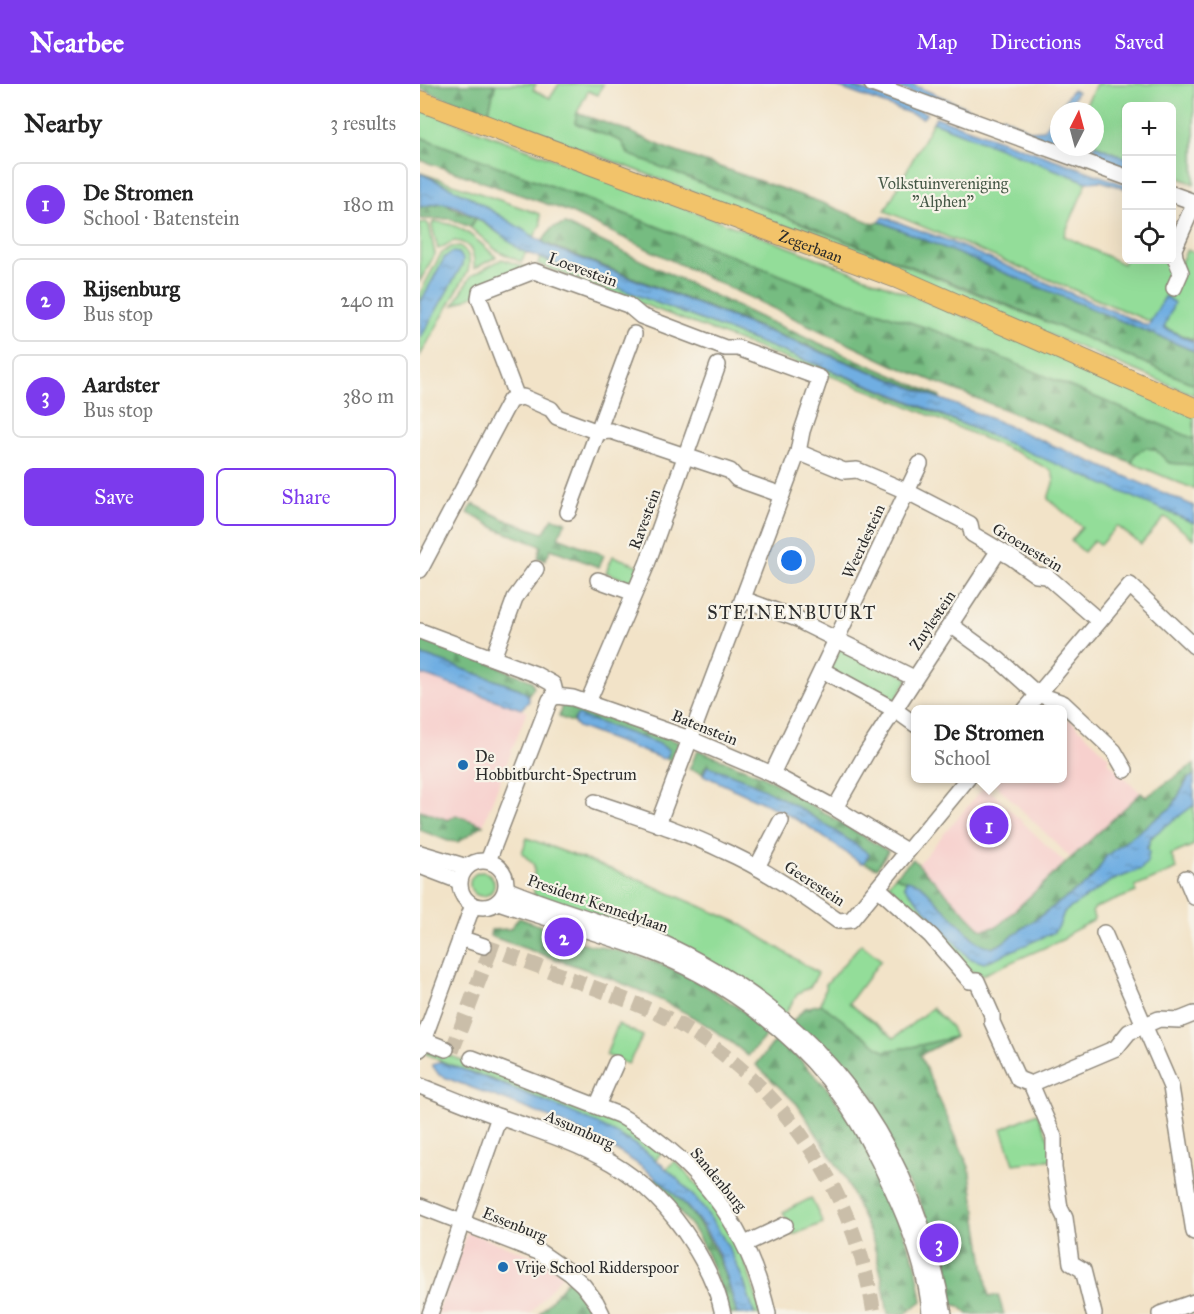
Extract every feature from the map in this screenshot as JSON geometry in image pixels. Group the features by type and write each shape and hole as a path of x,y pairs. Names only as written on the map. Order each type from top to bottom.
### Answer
{"main road":[{"name":"Zegerbaan","path":"420,101 897,278 1194,408"}],"street":[{"path":"872,84 1122,176"},
{"path":"1174,288 1181,273 1174,249 1194,203 1176,196"},
{"name":"Loevestein","path":"517,398 479,298 480,292 534,271 628,304 638,325 722,356 738,348 820,378 802,431 798,452"},
{"path":"568,512 638,325"},
{"path":"686,456 722,356"},
{"path":"420,570 510,400 517,398 523,397 551,409 557,417 598,432 611,431 730,471 737,479 782,495"},
{"path":"658,824 798,452"},
{"name":"Groenestein","path":"798,452 844,471 857,470 906,491 970,524 972,534 1036,574 1047,576 1099,621"},
{"name":"Ravestein","path":"588,702 634,593 686,456"},
{"path":"906,491 920,464"},
{"name":"Weerdestein","path":"772,774 906,491"},
{"name":"Zuylestein","path":"836,808 867,752 999,550"},
{"path":"493,658 515,598 536,568"},
{"path":"598,580 634,593"},
{"path":"1029,705 1130,585 1194,646"},
{"path":"743,599 800,620 914,678"},
{"path":"951,625 999,660 1038,694 1064,705"},
{"path":"420,631 535,674 553,684 556,696 550,700 488,861"},
{"path":"822,670 895,710 911,722"},
{"name":"Batenstein","path":"556,696 588,702 690,739 772,774 836,808 906,851"},
{"path":"1067,708 1114,751 1125,770"},
{"path":"906,851 915,846 964,783"},
{"name":"Geerestein","path":"595,802 724,850 757,867 838,921 851,920 906,851"},
{"name":"Geerestein","path":"757,867 781,821"},
{"path":"420,853 467,867"},
{"path":"477,861 488,861 496,865 506,880 502,895 486,907 473,905 462,896 459,881 467,867 477,861"},
{"path":"420,866 459,881"},
{"path":"1186,878 1194,897"},
{"path":"878,888 931,936 970,981 977,981 992,1016 992,1022 1018,1079 1031,1084 1116,1048 1129,1032 1159,1019 1179,1020 1194,1014"},
{"name":"President Kennedylaan","path":"502,895 649,951 706,978 755,1010 810,1060 846,1103 893,1190 916,1253 930,1314"},
{"name":"President Kennedylaan","path":"502,895 572,913 653,939 710,967 784,1018 809,1042 855,1094 890,1152 917,1209 935,1270 944,1314"},
{"path":"446,1049 422,1044 473,905"},
{"path":"1104,933 1171,1088 1194,1232"},
{"path":"460,938 484,946"},
{"name":"Sandenburg","path":"472,1058 597,1106 640,1127 673,1152 713,1195 736,1226 745,1244 768,1314"},
{"path":"597,1106 616,1063"},
{"path":"1031,1084 1054,1137 1054,1168 1060,1208 1065,1218 1071,1263 1083,1270 1094,1314"},
{"name":"Assumburg","path":"420,1086 594,1152 644,1185 681,1226 697,1250 719,1298 723,1314"},
{"name":"Essenburg","path":"430,1314 460,1222 499,1117"},
{"path":"420,1206 460,1222"},
{"name":"Essenburg","path":"460,1222 541,1252 583,1285 602,1314"},
{"path":"745,1244 785,1225"},
{"path":"1160,1314 1194,1302"}],"shaded area":[{"name":"De Hobbitburcht-Spectrum","path":"420,674 527,711 483,825 464,835 420,820"},
{"path":"1069,719 1110,758 1107,761 1141,793 1071,858 994,783 1067,783 1067,721"},
{"path":"985,786 1065,863 998,926 982,930 918,864"},
{"name":"Vrije School Ridderspoor","path":"467,1232 542,1259 563,1274 530,1314 437,1314"}],"green space":[{"path":"420,84 491,84 495,86 488,114 420,89"},
{"path":"491,84 536,84 533,90 550,98 559,84 603,84 598,95 588,91 577,113 575,123 621,141 628,154 1129,355 1194,384 1194,395 842,251 488,114 495,86"},
{"path":"1096,84 1194,84 1194,184 1176,177 1176,102 1122,102 1122,156 1104,149 1104,102 1087,102"},
{"path":"420,109 799,251 954,312 1194,413 1194,439 945,334 846,301 615,210 420,137"},
{"path":"577,113 626,130 668,149 820,202 874,224 879,221 1194,351 1194,384 998,301 628,154 621,141 575,123"},
{"name":"Volkstuinvereniging \"Alphen\"","path":"933,122 1087,182 1064,236 1122,264 1175,264 1178,267 1187,250 1194,253 1194,340 885,211"},
{"path":"420,137 615,210 846,301 945,334 1164,426 1194,439 1194,465 1169,463 1155,449 1145,448 1135,454 1132,463 893,365 567,211 420,160"},
{"path":"421,173 540,214 541,224 534,237 470,197"},
{"path":"443,203 476,218 470,227 450,219 420,219 420,207"},
{"path":"476,218 526,252 521,262 496,250 470,227"},
{"path":"426,222 429,225 435,254 420,281 420,223"},
{"path":"433,222 460,228 496,257 474,269 473,254 468,246 454,241 438,249"},
{"path":"565,224 759,317 940,396 940,398 542,242 552,228"},
{"path":"460,246 468,257 468,271 420,356 420,339 462,265 445,257 420,303 420,293 441,254 451,247"},
{"path":"540,258 869,386 1032,453 1194,523 1194,539 1165,517 1141,544 1117,526 1100,545 1094,540 1084,552 1071,541 1082,527 1048,499 1054,480 1052,471 1020,454 894,400 538,264"},
{"path":"502,259 530,269 454,305 471,276"},
{"path":"1145,448 1155,449 1169,463 1194,465 1194,489 1132,463 1135,454"},
{"path":"473,504 506,520 543,533 553,518 566,522 558,537 604,555 599,567 551,549 545,560 538,558 541,546 499,530 468,513"},
{"path":"613,556 639,566 632,583 606,572"},
{"path":"420,634 532,681 534,687 528,695 520,689 420,654"},
{"path":"842,643 908,678 893,705 829,670"},
{"path":"572,703 681,743 674,762 666,758 669,754 574,719 574,723 559,717 562,704"},
{"path":"698,750 763,776 888,851 877,868 864,863 869,855 865,851 769,792 707,766 704,768 703,775 689,769"},
{"path":"1194,764 1194,775 1188,779 1172,807 1106,856 1097,872 1087,883 992,948 977,942 907,880 895,876 913,859 982,930 998,926 1141,793 1146,797"},
{"path":"1194,805 1194,845 1171,855 1177,869 1135,887 1136,892 1095,908 1092,912 1093,921 1071,932 1064,939 982,975 971,971 888,884 895,876 906,881 904,886 969,958 1059,926 1064,912 1093,891 1141,869 1149,853 1148,846 1156,832"},
{"path":"420,810 448,820 456,815 483,825 458,842 448,841 420,830"},
{"path":"527,838 632,877 737,922 818,973 810,987 798,993 785,1014 534,895 534,865 522,853"},
{"path":"482,872 487,873 493,879 493,889 487,895 482,896 477,895 471,889 470,884 471,879 477,873"},
{"path":"519,918 557,932 560,938 628,953 673,969 723,997 770,1031 748,1056 720,1034 690,1015 658,999 591,971 490,936 491,930 510,929"},
{"path":"861,944 881,960 849,1003 894,1038 932,1008 951,1027 955,1037 884,1051 821,1004 826,984"},
{"path":"821,1004 884,1051 955,1037 920,1055 969,1167 989,1297 998,1295 1004,1314 968,1314 959,1306 949,1303 951,1281 941,1235 931,1231 918,1197 792,1022 805,1008"},
{"path":"618,1024 643,1036 628,1064 606,1055"},
{"path":"778,1037 826,1087 852,1122 873,1157 916,1265 922,1301 905,1314 888,1314 873,1241 844,1176 797,1104 756,1065"},
{"path":"428,1047 606,1116 662,1151 656,1160 578,1115 494,1080 433,1058 425,1053"},
{"path":"1037,1113 1051,1144 1053,1159 1014,1164 1002,1129"},
{"path":"675,1161 711,1201 739,1245 762,1314 754,1314 740,1273 721,1235 696,1200 666,1169"},
{"path":"657,1177 687,1208 709,1239 724,1273 737,1314 729,1314 710,1262 691,1225 650,1185"},
{"path":"811,1198 823,1223 793,1235 783,1212"},
{"path":"568,1280 572,1280 597,1314 539,1314"}],"water":[{"path":"829,84 847,84 927,113 923,118"},
{"path":"888,84 911,84 996,120 1002,116 1031,131 1043,130 1050,120 1050,143"},
{"path":"1072,90 1077,92 1071,102 1063,102"},
{"path":"936,117 1122,184 1122,188 1101,181 1087,182 933,122"},
{"path":"1104,149 1122,156 1122,168 1088,156 1104,156"},
{"path":"420,173 470,197 549,246 992,419 1194,506 1194,523 895,395 520,250 462,209 440,203 420,207"},
{"path":"884,217 946,240 1148,326 1166,295 1174,303 1164,328 1194,342 1194,351 879,221"},
{"path":"452,252 459,253 463,259 462,265 420,339 420,303 445,257"},
{"path":"420,654 520,689 528,695 529,701 521,709 420,674"},
{"path":"577,715 659,744 669,750 666,758 663,759 578,727 574,723"},
{"path":"707,766 749,782 809,814 869,854 864,863 783,812 703,775"},
{"path":"1194,775 1194,805 1151,837 1147,848 1149,853 1147,862 1141,869 1111,881 1064,912 1059,926 1053,933 984,963 969,958 904,886 907,880 920,884 977,942 992,948 1087,883 1097,872 1106,856 1172,807 1188,779"},
{"path":"441,1062 585,1118 624,1138 648,1154 689,1191 707,1213 735,1261 754,1314 737,1314 724,1268 709,1235 676,1195 647,1171 582,1132 547,1116 439,1075 432,1065"}],"tunnel":[{"path":"484,946 661,1015 719,1051 753,1080 784,1113 810,1148 833,1186 851,1227 865,1270 874,1314"},
{"path":"452,1051 491,949"}],"place":[{"name":"De Hobbitburcht-Spectrum","path":"463,765"},
{"name":"De Stromen","path":"989,825"},
{"name":"Rijsenburg","path":"564,937"},
{"name":"Aardster","path":"939,1243"},
{"name":"Vrije School Ridderspoor","path":"503,1267"}],"district":[{"name":"STEINENBUURT","path":"792,613"}]}
